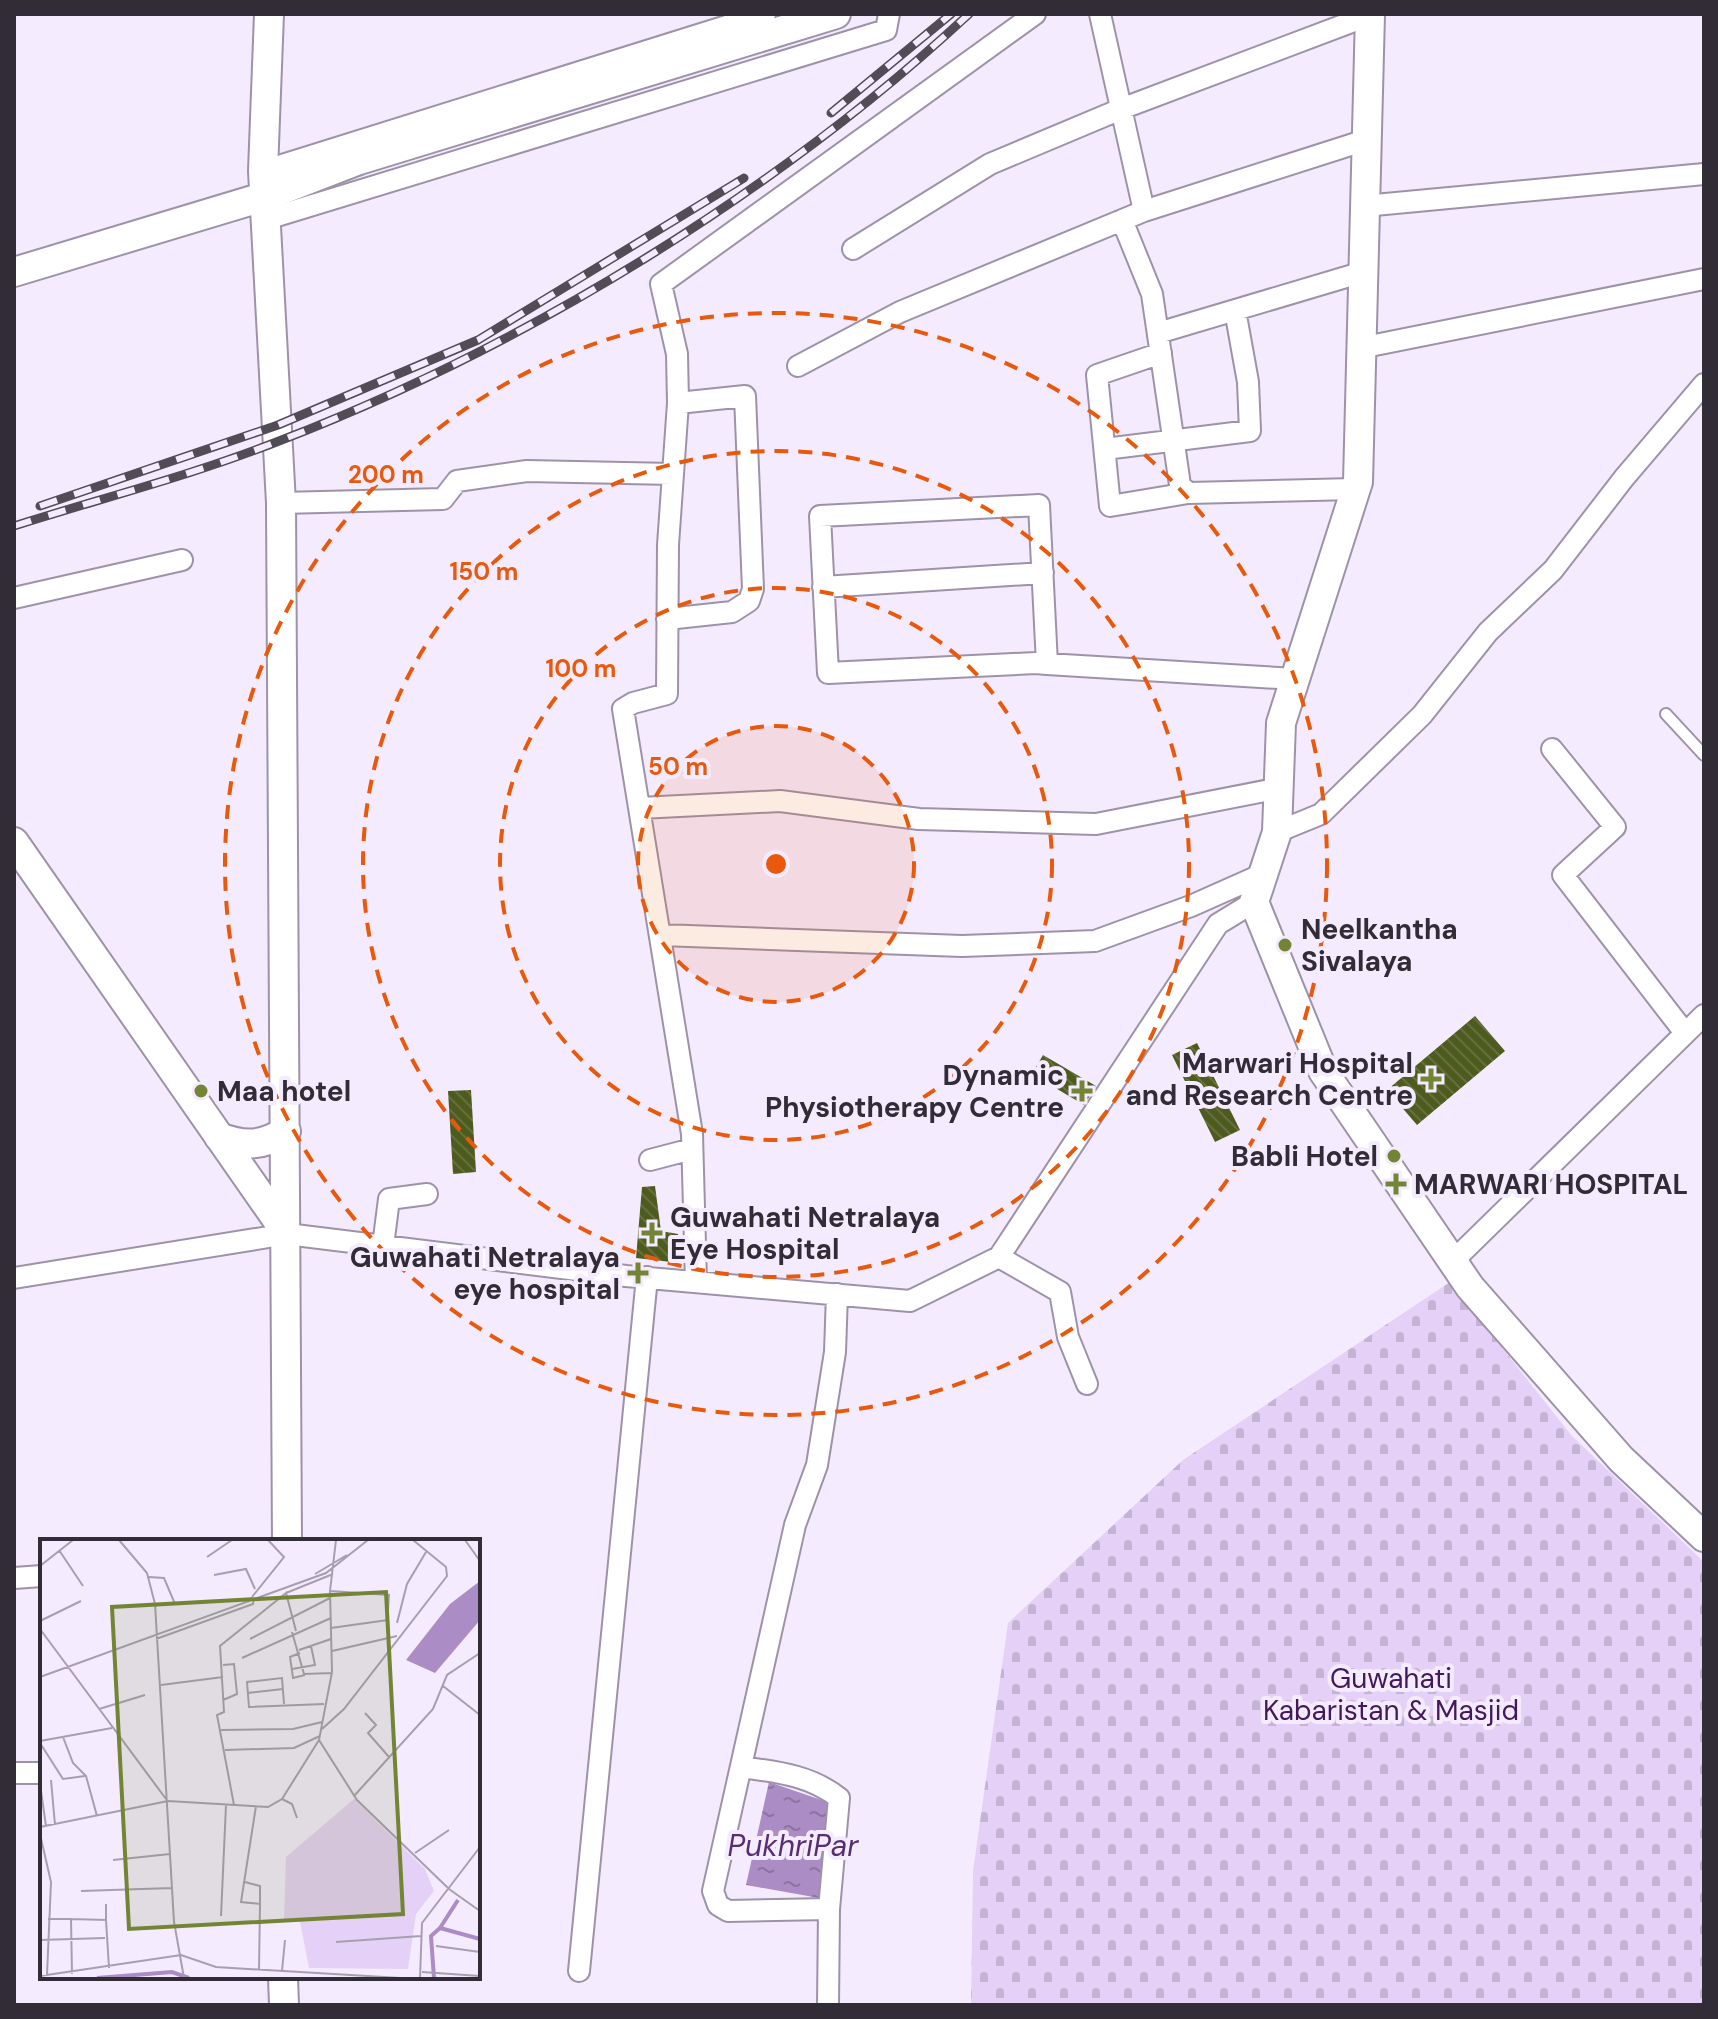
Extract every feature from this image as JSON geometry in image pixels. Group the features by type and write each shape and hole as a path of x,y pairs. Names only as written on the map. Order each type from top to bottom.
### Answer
{"street":[{"path":"269,14 265,195 281,503 287,1539"},
{"path":"265,195 765,14"},
{"path":"265,195 359,160 836,14"},
{"path":"14,272 265,195 886,30 889,14"},
{"path":"696,1282 692,1149 661,935 623,709 633,703 667,694 667,619 678,403 677,354 661,284 1035,14"},
{"path":"1100,14 1144,211"},
{"path":"853,249 990,164 1121,109 1370,14 1355,489 1281,723 1277,832 1254,902 1323,1071 1470,1287 1621,1459 1704,1537"},
{"path":"798,366 900,312 1144,211 1366,140"},
{"path":"1364,206 1704,174"},
{"path":"1122,220 1152,294 1180,485 1188,493"},
{"path":"1355,489 1188,493 1110,506 1097,375 1235,310 1363,272"},
{"path":"1360,348 1704,279"},
{"path":"1105,449 1250,431 1248,382 1235,310"},
{"path":"1277,832 1321,814 1422,715 1488,632 1553,570 1624,478 1704,384"},
{"path":"667,619 732,612 749,601 753,589 745,396 678,403"},
{"path":"281,503 443,499 457,481 527,471 673,474"},
{"path":"1047,664 1039,505 820,516 828,673 1047,664 1295,679"},
{"path":"14,598 182,560"},
{"path":"823,587 1043,573"},
{"path":"1552,749 1615,827 1563,875 1685,1033"},
{"path":"640,808 780,801 919,819 1096,824 1280,788"},
{"path":"14,842 287,1234"},
{"path":"661,935 962,946 1095,941 1191,906 1263,874"},
{"path":"14,1278 287,1234 647,1277 910,1301 999,1257 1218,924 1254,902"},
{"path":"1453,1261 1704,1015"},
{"path":"219,1137 248,1145 269,1142 286,1131"},
{"path":"650,1160 692,1149"},
{"path":"383,1246 389,1199 427,1194"},
{"path":"999,1257 1060,1292 1068,1337 1087,1384"},
{"path":"579,1971 647,1277"},
{"path":"829,1909 728,1911 718,1905 713,1891 795,1525 817,1465 835,1352 837,1294"},
{"path":"14,1578 40,1576"},
{"path":"741,1767 789,1774 823,1785 839,1798 829,1909 828,2005"},
{"path":"14,1773 40,1773"},
{"path":"283,1979 284,2005"}],"lane":[{"path":"1666,714 1704,755"}],"green space":[{"name":"Guwahati Kabaristan & Masjid","path":"1450,1282 1572,1436 1704,1562 1704,2005 971,2005 973,1871 1008,1623 1183,1460"}],"water":[{"name":"PukhriPar","path":"769,1782 839,1806 819,1898 746,1885"}],"building":[{"path":"1475,1016 1505,1051 1417,1125 1387,1090"},
{"path":"1197,1043 1240,1130 1215,1142 1172,1055"},
{"path":"1043,1055 1096,1086 1084,1105 1032,1074"},
{"path":"471,1090 476,1172 453,1174 448,1091"},
{"path":"655,1186 661,1231 678,1234 680,1263 636,1258 642,1187"}],"railway":[{"path":"831,113 951,14"},
{"path":"14,526 181,475 279,441 463,360 554,312 644,259 814,143 894,80 969,14"},
{"path":"40,506 278,425 478,340 744,178"}],"place":[{"name":"Neelkantha Sivalaya","path":"1285,945"},
{"name":"Marwari Hospital and Research Centre","path":"1431,1079"},
{"name":"Maa hotel","path":"201,1091"},
{"name":"Dynamic Physiotherapy Centre","path":"1082,1091"},
{"name":"Babli Hotel","path":"1394,1156"},
{"name":"MARWARI HOSPITAL","path":"1396,1184"},
{"name":"Guwahati Netralaya Eye Hospital","path":"652,1233"},
{"name":"Guwahati Netralaya eye hospital","path":"638,1273"}]}
